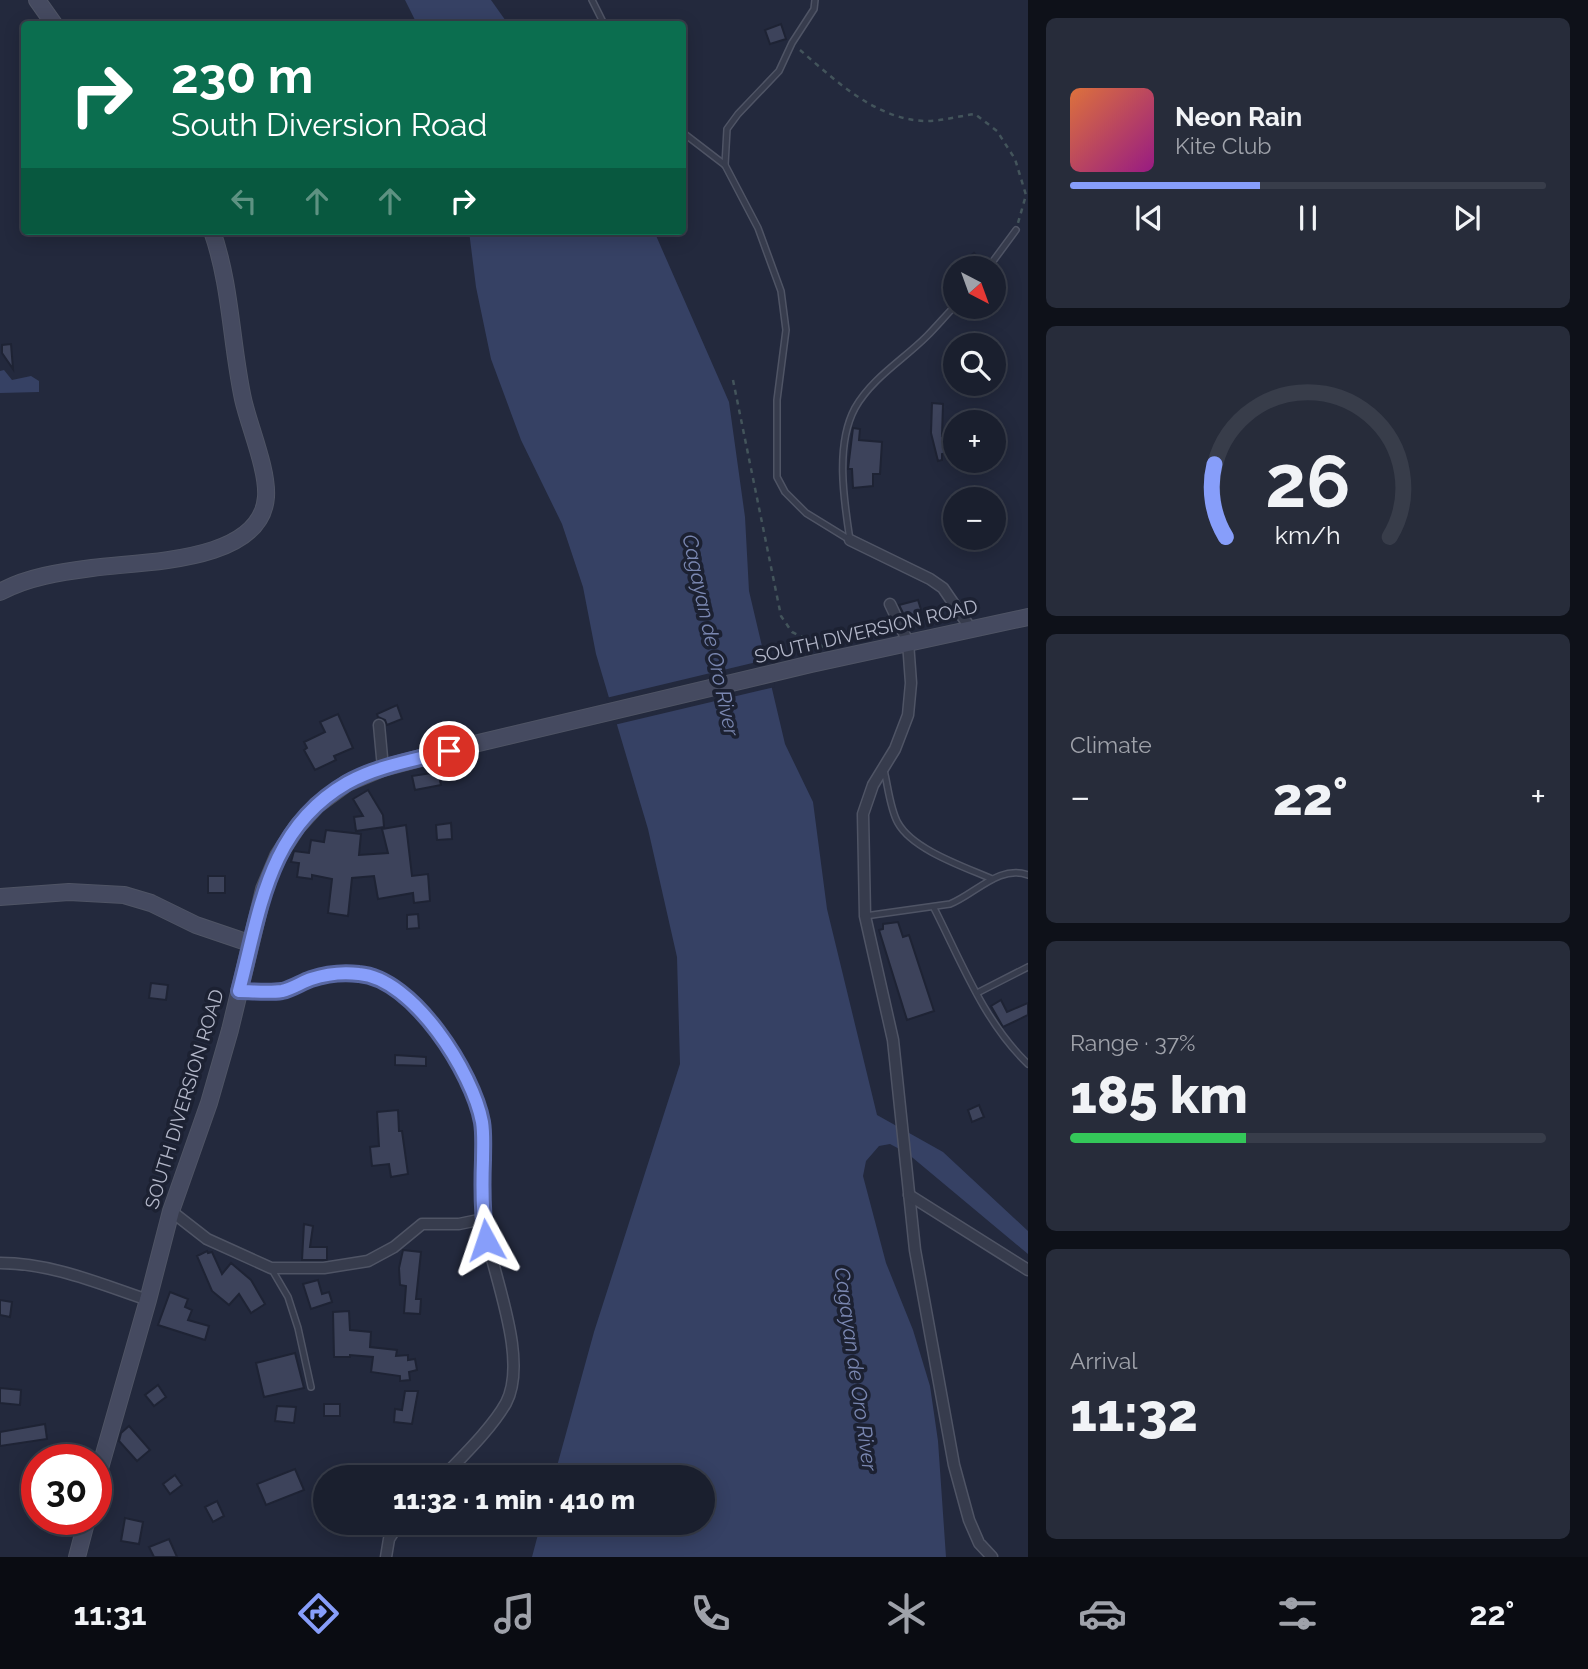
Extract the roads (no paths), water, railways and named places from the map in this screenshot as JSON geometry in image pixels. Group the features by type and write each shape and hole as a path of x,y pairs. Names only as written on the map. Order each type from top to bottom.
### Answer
{"main road":[{"path":"37,0 52,21"},
{"path":"0,592 37,578 90,568 184,559 208,553 238,539 262,514 266,481 242,397 229,305 219,250 213,235"},
{"name":"SOUTH DIVERSION ROAD","path":"107,1444 171,1211 209,1103 264,889 278,856 297,827 317,805 347,783 383,768 811,664 1028,617"},
{"path":"0,897 69,892 124,895 151,903 196,925 249,943"},
{"path":"77,1557 83,1535"}],"street":[{"path":"850,540 943,588 971,629"},
{"path":"890,604 908,642 911,683 908,715 895,749 873,785 863,814 864,916 893,1040 915,1250 954,1465 979,1543 992,1557"},
{"path":"379,725 383,768"},
{"path":"239,991 282,991 312,979 336,974 360,974 380,978 396,987 442,1036 461,1065 475,1094 483,1124 483,1219 486,1240 510,1326 514,1372 506,1402 475,1444 455,1465"},
{"path":"909,1190 1028,1270"},
{"path":"171,1211 207,1239 271,1268 324,1268 368,1261 394,1247 422,1224 459,1224 483,1219"},
{"path":"0,1263 25,1263 49,1268 148,1300"},
{"path":"386,1557 392,1535"}],"lane":[{"path":"592,0 602,21"},
{"path":"724,165 727,129 779,71 792,43 814,9 815,0"},
{"path":"686,135 724,165 758,228 781,291 786,330 777,400 777,477 785,492 806,513 850,540"},
{"path":"997,256 1016,230"},
{"path":"850,540 842,466 854,410 877,381 943,319"},
{"path":"883,767 897,822 909,838 992,879"},
{"path":"864,916 934,908 962,899 992,879 1007,873 1019,871 1028,874"},
{"path":"934,908 1001,1034 1028,1064"},
{"path":"977,993 1028,967"},
{"path":"271,1268 288,1297 311,1387"}],"water":[{"path":"405,0 491,0 506,21 416,21"},
{"name":"Cagayan de Oro River","path":"470,235 656,235 729,402 745,517 749,591 785,744 813,802 827,909 877,1115 943,1152 1028,1231 1028,1254 907,1153 890,1144 879,1146 866,1161 863,1176 886,1263 913,1330 930,1386 938,1441 946,1557 532,1557 538,1535 715,1535 715,1465 557,1465 594,1332 680,1064 677,957 648,829 596,654 583,587 562,524 521,440 491,359 476,287"},
{"path":"4,370 12,380 31,376 39,381 39,392 0,393 0,371"}]}
